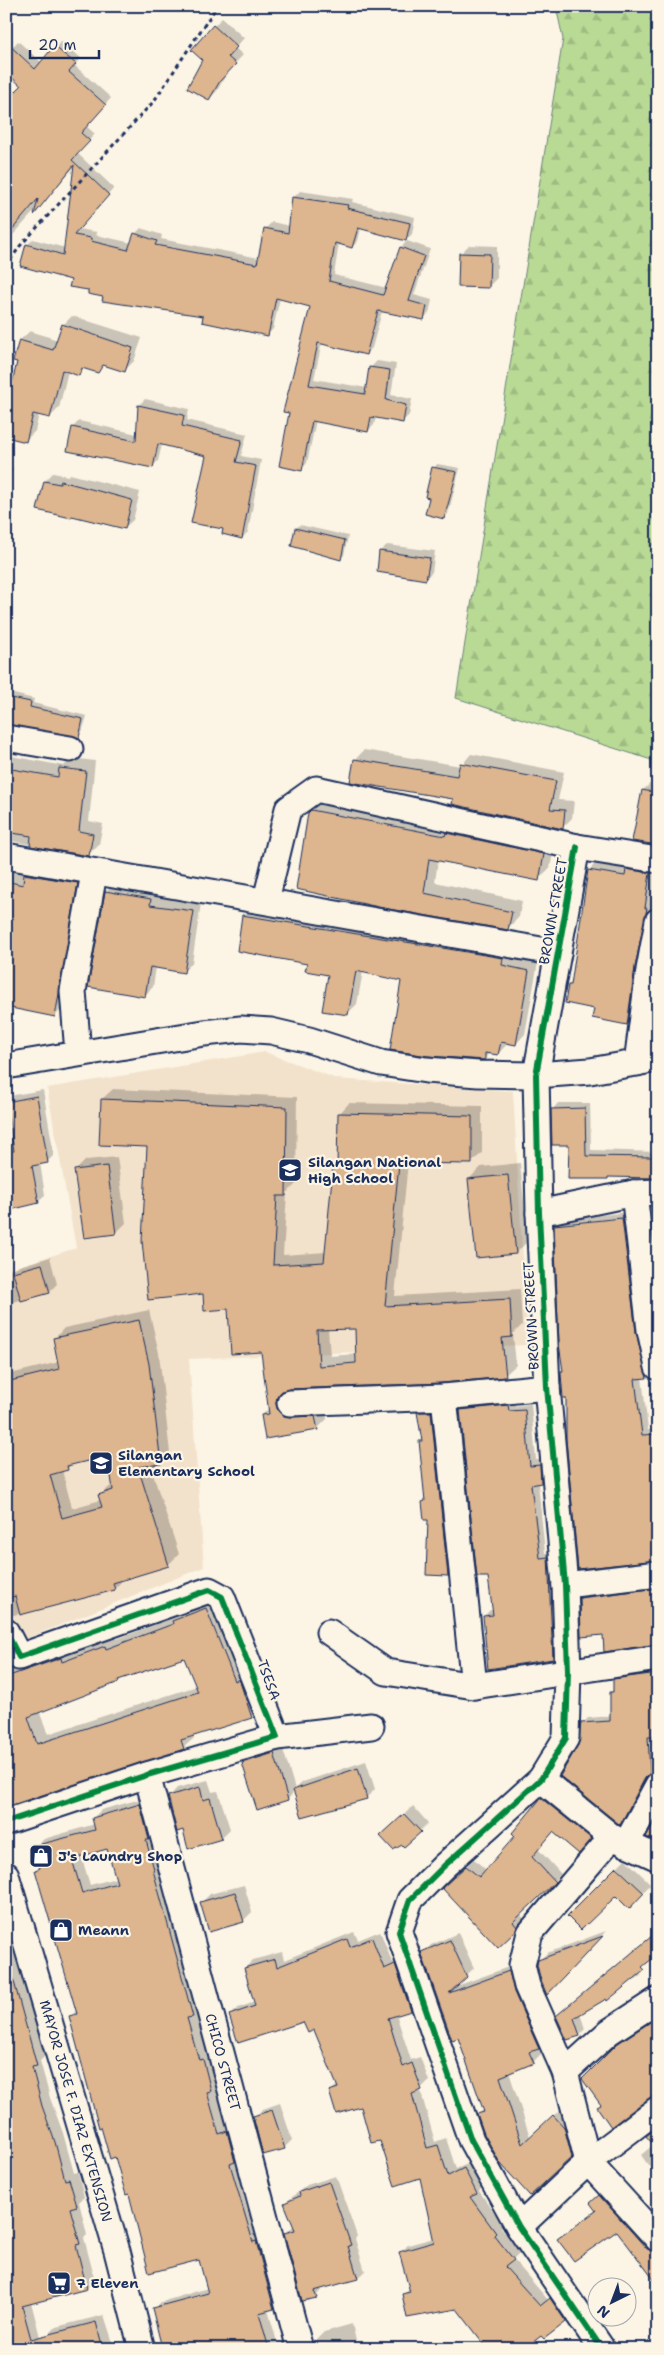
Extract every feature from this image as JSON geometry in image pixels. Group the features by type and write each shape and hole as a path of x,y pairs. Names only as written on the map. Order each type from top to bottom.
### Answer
{"street":[{"path":"6,738 70,749"},
{"path":"266,900 288,809 316,789 577,847 658,860"},
{"name":"BROWN STREET","path":"577,847 536,1075 539,1213 547,1387 565,1585 568,1671 566,1738 540,1780 444,1866 410,1900 399,1932 471,2140 519,2227 602,2349"},
{"path":"6,856 94,873 266,900 558,953"},
{"path":"78,1053 73,991 94,873"},
{"path":"6,1066 204,1033 241,1029 271,1031 310,1040 381,1062 426,1070 536,1075 590,1072 647,1061 649,970 658,921"},
{"path":"539,1213 646,1192 650,1330 658,1367"},
{"path":"290,1403 444,1397 547,1387"},
{"path":"444,1397 474,1686"},
{"path":"565,1585 658,1574"},
{"name":"TSESA","path":"6,1632 19,1657 208,1590 222,1597 277,1737"},
{"path":"329,1632 386,1672 474,1686 658,1658"},
{"path":"6,1822 146,1774 277,1737 371,1726"},
{"name":"CHICO STREET","path":"146,1774 300,2349"},
{"path":"540,1780 619,1841 658,1858"},
{"path":"658,1785 619,1841 530,1933 522,1965 527,1986 565,2072 588,2162 658,2239"},
{"name":"MAYOR JOSE F. DIAZ EXTENSION","path":"6,1875 117,2251 142,2349"},
{"path":"565,2072 609,2032 658,2000"},
{"path":"519,2227 588,2162 658,2109"}],"path":[{"path":"6,267 20,246 154,101 218,6"}],"shaded area":[{"name":"Silangan National High School","path":"265,1052 337,1079 513,1091 528,1345 189,1359 204,1567 18,1642 6,1618 6,1270 76,1248 47,1088"}],"green space":[{"path":"556,6 658,6 658,762 456,698 563,39"}],"building":[{"path":"213,25 237,47 228,57 236,64 220,81 209,100 187,88 202,60 191,50"},
{"path":"6,42 35,69 54,46 76,64 69,72 106,105 81,133 90,141 72,160 109,195 74,235 91,238 91,241 128,250 134,233 157,241 155,245 257,264 264,228 288,233 292,197 348,205 347,208 410,223 406,241 358,228 352,248 335,243 329,281 383,295 400,247 424,256 409,301 427,306 424,320 378,311 366,355 318,343 309,385 365,394 369,367 390,370 386,400 406,405 403,423 371,417 368,432 312,421 302,471 279,466 289,413 283,412 310,307 276,298 268,336 202,322 203,316 102,301 103,297 88,294 88,290 69,287 71,280 20,266 26,244 63,255 74,165 34,215 38,199 6,237 6,101 21,86 6,72"},
{"path":"459,253 490,254 489,288 458,287"},
{"path":"62,324 133,348 125,372 103,365 98,373 82,368 79,376 62,370 50,418 33,414 26,442 6,437 6,409 17,362 13,361 19,340 53,350"},
{"path":"138,405 184,415 182,426 242,440 236,462 256,466 242,539 222,534 223,529 191,523 206,456 158,444 153,468 67,451 72,427 136,441"},
{"path":"432,467 457,472 444,519 425,514 429,498 425,497"},
{"path":"44,481 60,484 61,481 132,500 125,529 72,516 71,518 37,510"},
{"path":"295,528 345,540 341,560 291,546"},
{"path":"379,551 430,558 426,580 377,572"},
{"path":"6,697 31,702 30,707 83,719 79,738 6,724"},
{"path":"354,759 457,776 460,763 556,781 550,809 565,810 563,829 452,804 453,799 350,782"},
{"path":"6,768 58,777 59,768 86,771 79,831 93,834 89,856 30,846 31,836 6,832"},
{"path":"642,790 658,793 658,845 632,841"},
{"path":"311,810 445,836 446,833 544,854 539,881 429,859 424,893 512,912 508,930 383,908 296,889 308,813"},
{"path":"626,869 650,873 645,908 647,908 635,967 627,1025 592,1018 594,1009 565,1003 568,985 571,985 588,870 625,876"},
{"path":"24,874 78,883 55,1017 6,1007 6,881 23,885"},
{"path":"105,891 151,899 150,905 194,911 184,973 150,967 145,997 88,987"},
{"path":"242,915 503,958 502,965 529,971 516,1045 501,1042 498,1055 485,1053 485,1060 428,1056 390,1050 401,981 356,971 348,1015 322,1011 328,975 305,971 307,964 237,951"},
{"path":"37,1096 48,1163 32,1166 39,1203 6,1211 6,1152 14,1151 6,1102"},
{"path":"101,1099 287,1107 286,1196 277,1196 273,1265 324,1262 333,1167 337,1168 338,1113 472,1116 472,1164 399,1163 385,1306 510,1299 512,1337 502,1338 506,1377 443,1383 289,1389 282,1391 277,1397 278,1411 290,1417 315,1416 318,1430 265,1439 261,1415 269,1414 261,1352 231,1354 228,1309 204,1311 203,1294 148,1300 142,1241 147,1147 99,1145","holes":["355,1329 356,1363 319,1366 317,1330"]},
{"path":"585,1108 586,1156 655,1157 654,1178 608,1177 608,1179 568,1179 569,1145 552,1145 551,1109"},
{"path":"107,1166 116,1234 84,1238 74,1170"},
{"path":"508,1175 516,1254 476,1258 468,1179"},
{"path":"658,1214 658,1272 651,1215"},
{"path":"622,1218 636,1332 647,1378 635,1379 642,1435 658,1434 658,1560 578,1569 566,1439 566,1398 563,1398 561,1374 561,1371 563,1371 559,1344 554,1225"},
{"path":"42,1264 50,1293 21,1301 13,1272"},
{"path":"139,1320 149,1364 161,1464 138,1467 169,1566 113,1583 115,1590 20,1615 15,1596 6,1599 6,1382 59,1369 53,1338","holes":["108,1456 113,1490 98,1495 102,1507 62,1518 50,1475 68,1470 67,1466"]},
{"path":"508,1405 509,1411 525,1410 530,1466 540,1465 541,1483 531,1485 540,1558 548,1557 553,1659 488,1669 483,1616 493,1615 488,1577 477,1577 460,1410"},
{"path":"417,1412 431,1412 448,1576 426,1575 428,1520 424,1520 422,1502 425,1501 419,1441 422,1441"},
{"path":"658,1588 658,1644 604,1652 603,1635 581,1637 580,1598"},
{"path":"206,1608 235,1681 239,1679 252,1718 181,1740 184,1749 6,1807 6,1677 61,1658 62,1662 105,1646 106,1649 173,1624 172,1621","holes":["184,1658 198,1692 37,1744 28,1717 119,1682 118,1680"]},
{"path":"658,1673 658,1737 648,1737 650,1773 645,1778 620,1825 560,1776 578,1745 581,1723 610,1721 610,1692 613,1692 613,1679"},
{"path":"274,1753 288,1800 257,1810 242,1763"},
{"path":"358,1768 367,1799 302,1817 293,1790"},
{"path":"200,1787 203,1800 210,1798 222,1839 188,1849 183,1830 177,1832 168,1796"},
{"path":"541,1798 592,1839 579,1854 553,1832 532,1857 555,1882 513,1922 517,1927 515,1932 498,1948 442,1888 466,1866 479,1877 515,1836 512,1833"},
{"path":"140,1804 149,1840 146,1840 153,1870 193,2017 187,2018 199,2060 203,2059 211,2091 207,2092 219,2134 227,2131 235,2162 230,2164 253,2242 256,2241 274,2309 259,2313 269,2349 168,2349 167,2342 161,2344 152,2308 208,2293 199,2260 149,2273 129,2194 126,2195 115,2157 110,2159 101,2127 99,2128 69,2016 77,2014 35,1870 40,1868 34,1846 95,1830 92,1818","holes":["107,1849 117,1883 82,1893 72,1859"]},
{"path":"404,1814 421,1832 404,1847 402,1845 393,1850 380,1836"},
{"path":"658,1816 658,1842 646,1837"},
{"path":"616,1867 644,1893 629,1909 616,1896 581,1930 567,1916"},
{"path":"235,1892 244,1922 209,1932 200,1902"},
{"path":"658,1931 658,1954 642,1967 645,1970 607,2001 606,1999 574,2018 580,2036 567,2040 556,2016"},
{"path":"603,1936 547,1995 541,1981 537,1965 538,1960"},
{"path":"372,1938 384,1969 395,1964 411,2011 388,2018 403,2067 412,2063 422,2090 412,2094 427,2148 438,2145 448,2176 464,2168 477,2194 470,2197 496,2233 494,2235 514,2260 505,2267 540,2306 550,2298 566,2322 544,2339 541,2336 524,2349 488,2349 457,2309 407,2318 402,2294 410,2292 399,2252 434,2242 420,2178 395,2186 380,2141 371,2143 361,2107 336,2114 329,2091 338,2088 314,2030 308,2033 303,2022 238,2043 229,2015 255,2006 244,1968 275,1959 277,1967 347,1939 350,1947"},
{"path":"450,1940 467,1977 449,1993 509,1971 514,1992 539,2049 529,2052 534,2063 500,2077 522,2144 553,2115 564,2127 572,2157 530,2196 500,2163 484,2134 477,2114 484,2112 458,2038 452,2040 421,1952"},
{"path":"13,1978 37,2066 32,2067 42,2106 55,2142 65,2180 69,2179 77,2206 70,2208 80,2244 76,2245 87,2289 22,2306 31,2339 96,2322 103,2349 6,2349 6,1979"},
{"path":"658,2017 658,2095 649,2098 611,2127 597,2107 601,2105 582,2079 618,2043"},
{"path":"272,2110 285,2149 263,2155 253,2116"},
{"path":"658,2127 658,2150 646,2136"},
{"path":"329,2182 351,2245 348,2246 358,2279 314,2291 317,2298 302,2301 284,2233 295,2230 284,2203 300,2196 299,2192"},
{"path":"599,2195 647,2249 658,2253 658,2285 617,2231 574,2261 557,2239 596,2211 590,2203"}],"cycle path":[{"path":"577,847 536,1075 539,1213 547,1387 565,1585 568,1671 566,1738 541,1779 444,1866 410,1900 399,1932 471,2140 519,2227 602,2349"},
{"path":"6,1632 19,1657 209,1590 222,1597 277,1737 147,1775 6,1822"}],"place":[{"name":"Silangan National High School","path":"290,1170"},
{"name":"Silangan Elementary School","path":"101,1463"},
{"name":"J's Laundry Shop","path":"41,1856"},
{"name":"Meann","path":"61,1930"},
{"name":"7 Eleven","path":"59,2283"}]}
